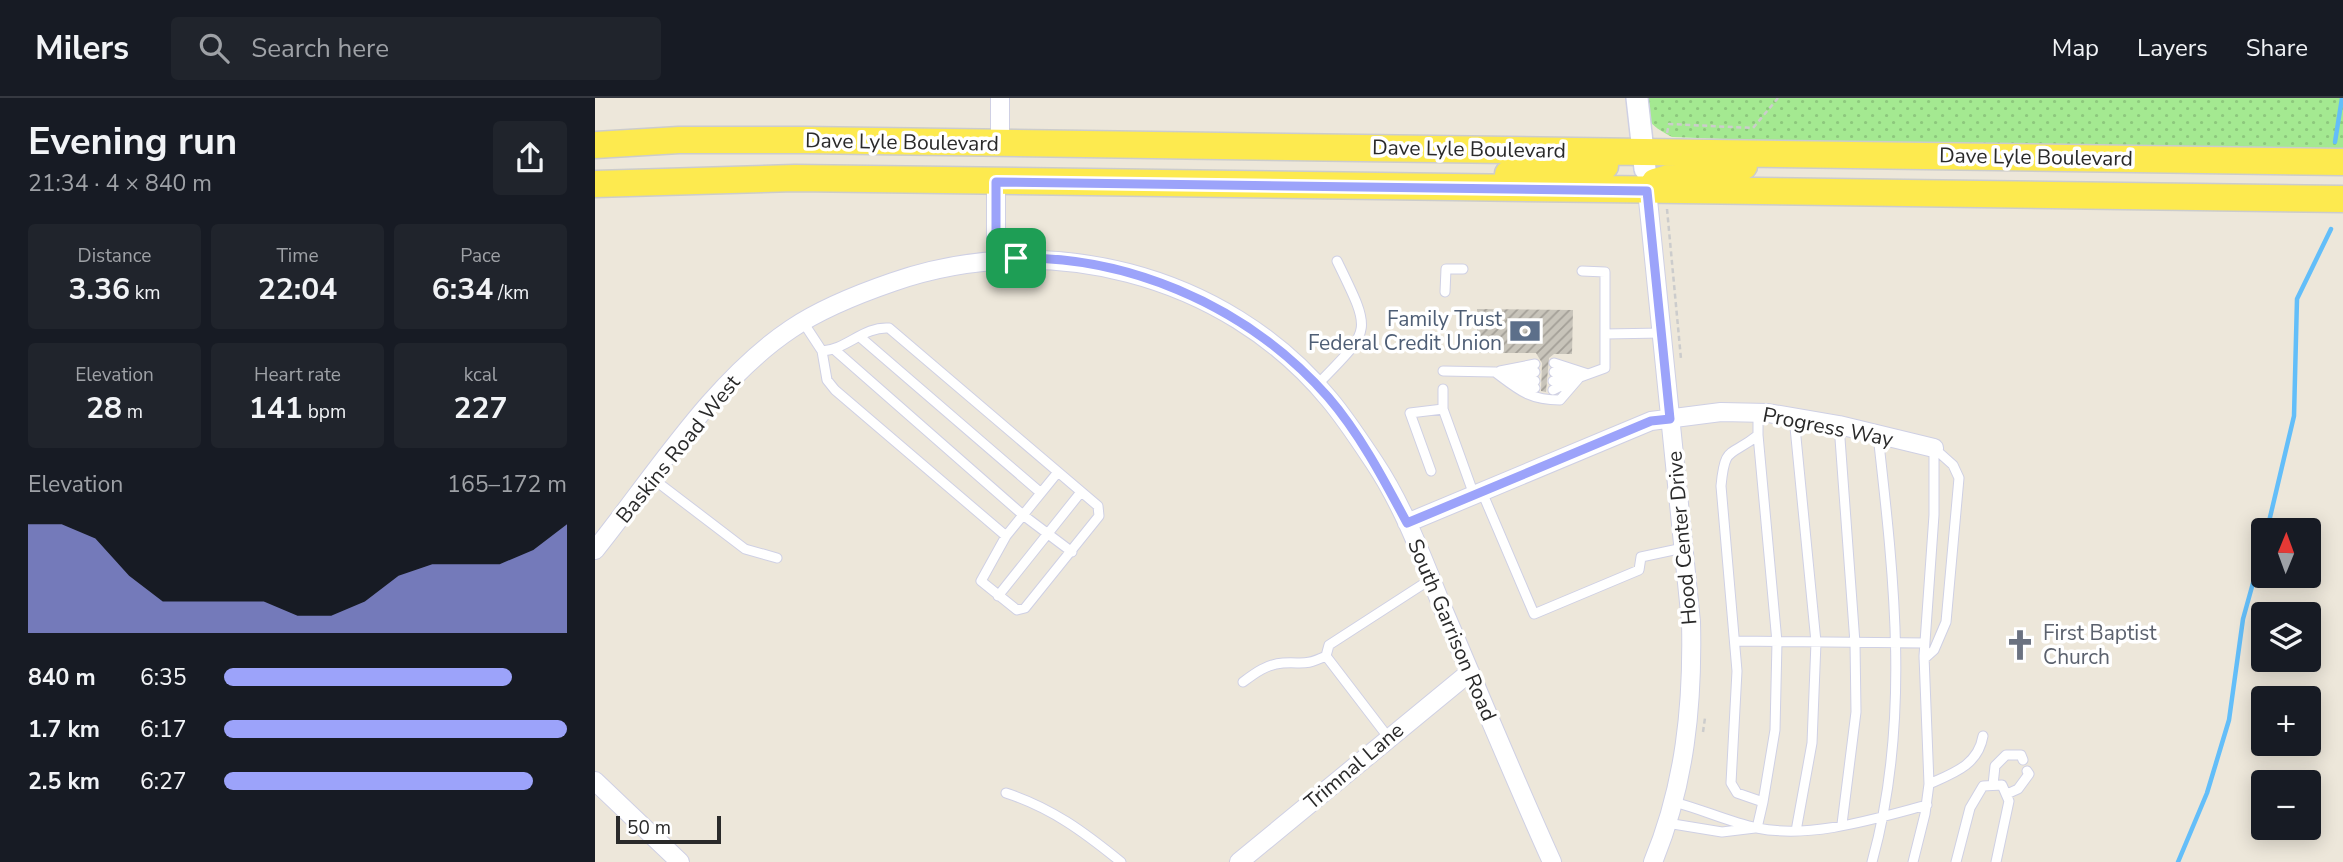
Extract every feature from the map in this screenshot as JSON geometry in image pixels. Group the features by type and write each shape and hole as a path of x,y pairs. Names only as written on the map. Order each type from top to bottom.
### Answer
{"main road":[{"name":"Dave Lyle Boulevard","path":"595,145 679,140 1000,143 1650,166 2343,199"},
{"name":"Dave Lyle Boulevard","path":"595,184 795,178 1363,187 1829,154 2343,162"},
{"path":"1363,187 1634,162 1650,166 1659,179 1829,154"}],"street":[{"path":"1000,98 1000,143"},
{"path":"1637,98 1650,166"},
{"name":"Hood Center Drive","path":"1650,166 1692,671 1689,721 1674,802 1653,862"},
{"path":"996,182 996,259"},
{"name":"Baskins Road West","path":"595,550 711,404 754,359 803,322 856,294 919,273 969,261 996,259"},
{"name":"South Garrison Road","path":"996,259 1087,264 1139,275 1190,294 1235,319 1280,352 1328,397 1376,465 1407,523 1552,862"},
{"name":"Progress Way","path":"1407,523 1651,421 1721,412 1758,413 1839,425 1934,448"},
{"name":"Trimnal Lane","path":"1239,862 1470,672"},
{"path":"597,786 680,862"}],"lane":[{"path":"1316,386 1359,342 1364,328 1356,300 1337,261"},
{"path":"1445,292 1446,269 1463,270"},
{"path":"1582,271 1605,272 1605,368 1584,375 1554,376 1584,375"},
{"path":"803,322 822,351 827,380 835,390 1006,536"},
{"path":"822,351 835,351 860,337 889,328 1058,472 1100,511 1072,552 1025,608 1017,610 981,581 1006,536 1058,472"},
{"path":"1605,334 1662,333"},
{"path":"860,337 1041,493"},
{"path":"835,351 1023,514 1072,552"},
{"path":"1443,370 1535,376 1495,372"},
{"path":"1495,372 1525,396 1545,400 1560,400 1584,375"},
{"path":"1443,389 1443,410 1534,614 1639,570 1641,557 1683,548"},
{"path":"1431,471 1410,413 1443,410"},
{"path":"1757,828 1775,730 1777,642 1758,413"},
{"path":"1794,417 1817,642 1812,743 1796,831"},
{"path":"1839,425 1855,643 1856,712 1842,824"},
{"path":"1758,435 1729,452 1723,460 1721,486 1737,671 1731,783 1737,793 1763,802"},
{"path":"1872,862 1885,816 1894,736 1897,643 1888,513 1878,435"},
{"path":"1913,862 1927,805 1929,784 1924,643 1934,515 1934,448"},
{"path":"1924,659 1934,650 1946,622 1959,478 1953,466 1934,448"},
{"path":"652,478 745,549 777,558"},
{"path":"998,596 1081,492"},
{"path":"1243,682 1263,668 1283,663 1307,665 1326,656 1329,646 1431,579"},
{"path":"1735,641 1924,643"},
{"path":"1326,656 1388,737"},
{"path":"1929,784 1964,768 1980,750 1983,736"},
{"path":"1993,785 1995,766 2006,755 2021,755 2023,760"},
{"path":"2007,794 2018,789 2029,774 2027,771"},
{"path":"1956,862 1971,808 1983,786 2002,785 2009,801 1996,862"},
{"path":"1006,793 1038,803 1074,824 1121,862"},
{"path":"1674,802 1757,828"},
{"path":"1667,822 1722,832 1757,828 1796,831 1885,816 1927,805"}],"path":[{"path":"1650,166 1669,124 1753,128 1778,98"}],"green space":[{"path":"1641,98 2343,98 2343,155 1995,150 1672,137 1651,122 1644,112"}],"building":[{"name":"Family Trust Federal Credit Union","path":"1477,309 1573,310 1572,354 1554,354 1549,358 1546,392 1541,391 1542,363 1536,353 1477,353"}],"waterway":[{"path":"2335,142 2342,98"},
{"path":"2270,518 2294,416 2297,299 2331,229"},
{"path":"2178,862 2207,793 2229,720 2243,619 2252,588"}],"place":[{"name":"Family Trust Federal Credit Union","path":"1525,331"},
{"name":"First Baptist Church","path":"2020,645"}],"route":[{"path":"996,182 1647,191 1670,419 1651,421 1407,523 1376,465 1328,397 1280,352 1235,319 1190,294 1139,275 1062,260 1016,258 996,259 996,182"}]}
